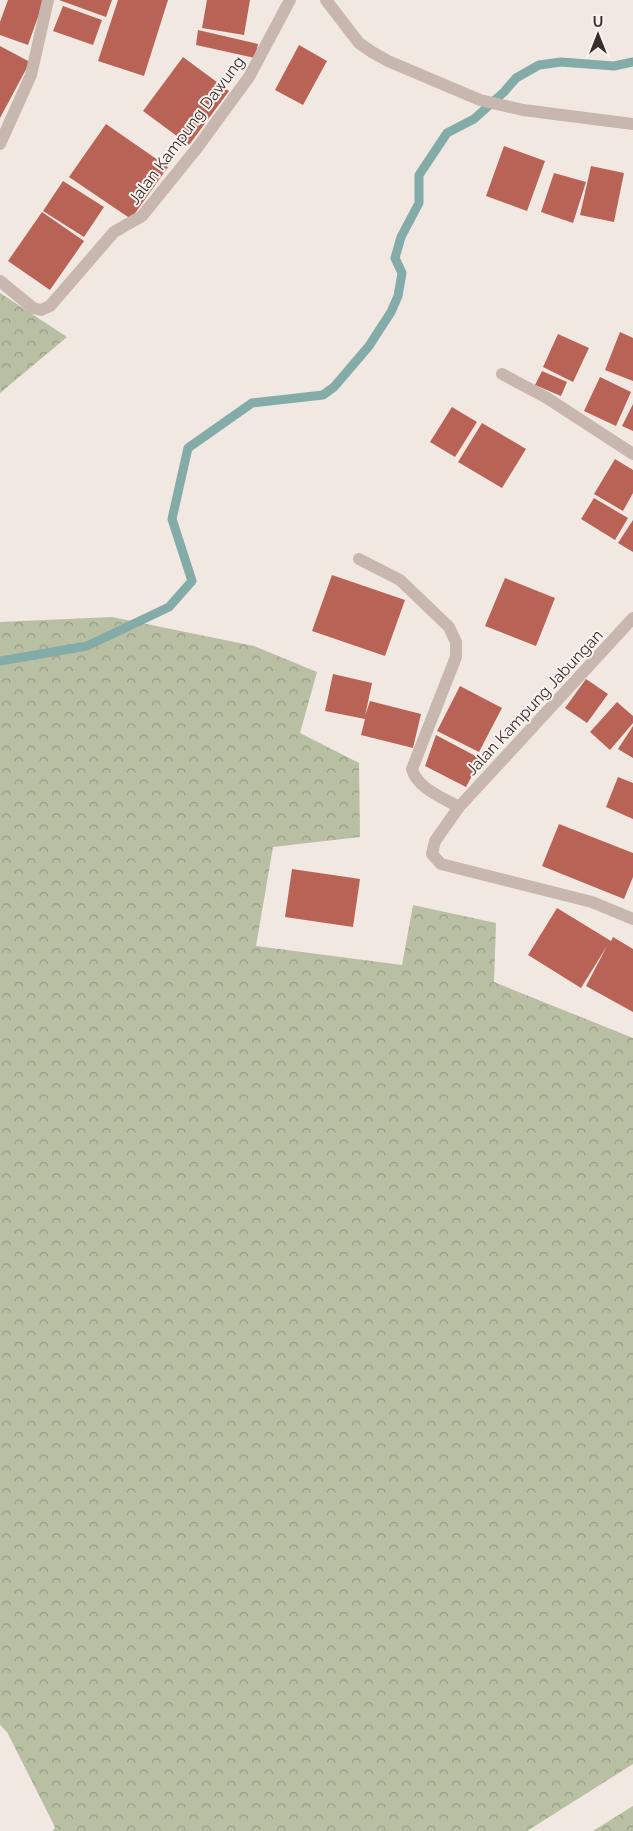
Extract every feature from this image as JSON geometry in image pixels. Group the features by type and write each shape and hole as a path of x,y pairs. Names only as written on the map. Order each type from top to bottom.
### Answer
{"street":[{"path":"0,144 31,75 48,0"},
{"name":"Jalan Kampung Dawung","path":"0,281 33,308 41,310 50,306 114,232 142,216 196,148 250,77 290,0"},
{"path":"326,0 359,42 372,52 388,61 480,100 523,110 633,124"},
{"path":"502,374 547,398 633,454"},
{"path":"359,559 400,580 449,627 456,642 456,657 412,769 414,777 421,784 459,807"},
{"name":"Jalan Kampung Jabungan","path":"633,618 459,807 435,841 432,854 441,864 592,902 633,919"}],"green space":[{"path":"0,293 67,337 0,393"},
{"path":"112,617 254,646 317,672 300,733 359,763 360,837 273,847 256,946 402,965 413,905 496,923 494,982 633,1038 633,1764 527,1831 53,1831 55,1827 7,1732 0,1725 0,622"},
{"path":"633,1806 633,1831 593,1831"}],"building":[{"path":"8,0 44,0 28,45 0,35 0,22"},
{"path":"59,0 112,0 106,17"},
{"path":"118,0 168,0 144,76 98,61"},
{"path":"207,0 250,0 244,35 202,28"},
{"path":"63,6 102,20 93,45 53,31"},
{"path":"198,30 258,44 255,58 196,45"},
{"path":"299,45 327,61 303,105 275,90"},
{"path":"0,46 30,62 0,118"},
{"path":"183,57 229,91 189,145 143,111"},
{"path":"106,124 168,167 131,219 69,177"},
{"path":"504,146 545,161 527,211 486,196"},
{"path":"591,166 624,173 614,222 580,215"},
{"path":"554,173 586,182 573,223 541,212"},
{"path":"63,181 104,207 84,237 43,211"},
{"path":"42,212 84,241 50,290 8,261"},
{"path":"620,332 633,338 633,381 605,370"},
{"path":"558,334 589,348 573,382 543,367"},
{"path":"542,371 567,382 561,396 535,385"},
{"path":"600,377 631,392 616,426 584,411"},
{"path":"633,404 633,431 622,426"},
{"path":"452,407 477,422 455,457 430,442"},
{"path":"482,423 526,449 502,488 458,462"},
{"path":"615,459 633,470 633,493 623,511 594,494"},
{"path":"594,498 628,518 615,540 581,519"},
{"path":"633,520 633,552 618,543"},
{"path":"332,575 405,600 385,656 312,631"},
{"path":"505,578 555,598 536,646 485,626"},
{"path":"333,674 372,683 365,716 370,701 421,714 413,748 361,735 365,719 325,711"},
{"path":"586,679 608,694 587,723 565,708"},
{"path":"460,686 502,708 479,752 437,731"},
{"path":"617,702 633,716 633,723 610,750 590,732"},
{"path":"633,726 633,758 618,749"},
{"path":"436,735 481,759 466,787 425,766"},
{"path":"618,777 633,783 633,819 606,807"},
{"path":"559,824 633,853 633,877 624,899 542,866"},
{"path":"292,869 360,879 353,927 285,917"},
{"path":"557,908 611,941 613,937 633,949 633,1012 586,986 607,946 581,988 528,955"}],"waterway":[{"path":"0,661 87,646 169,607 192,581 172,519 188,448 252,403 323,395 334,387 369,346 391,312 398,296 402,273 395,258 401,237 419,203 419,175 447,133 474,119 504,92 516,78 539,65 561,62 614,66 633,62"}]}
